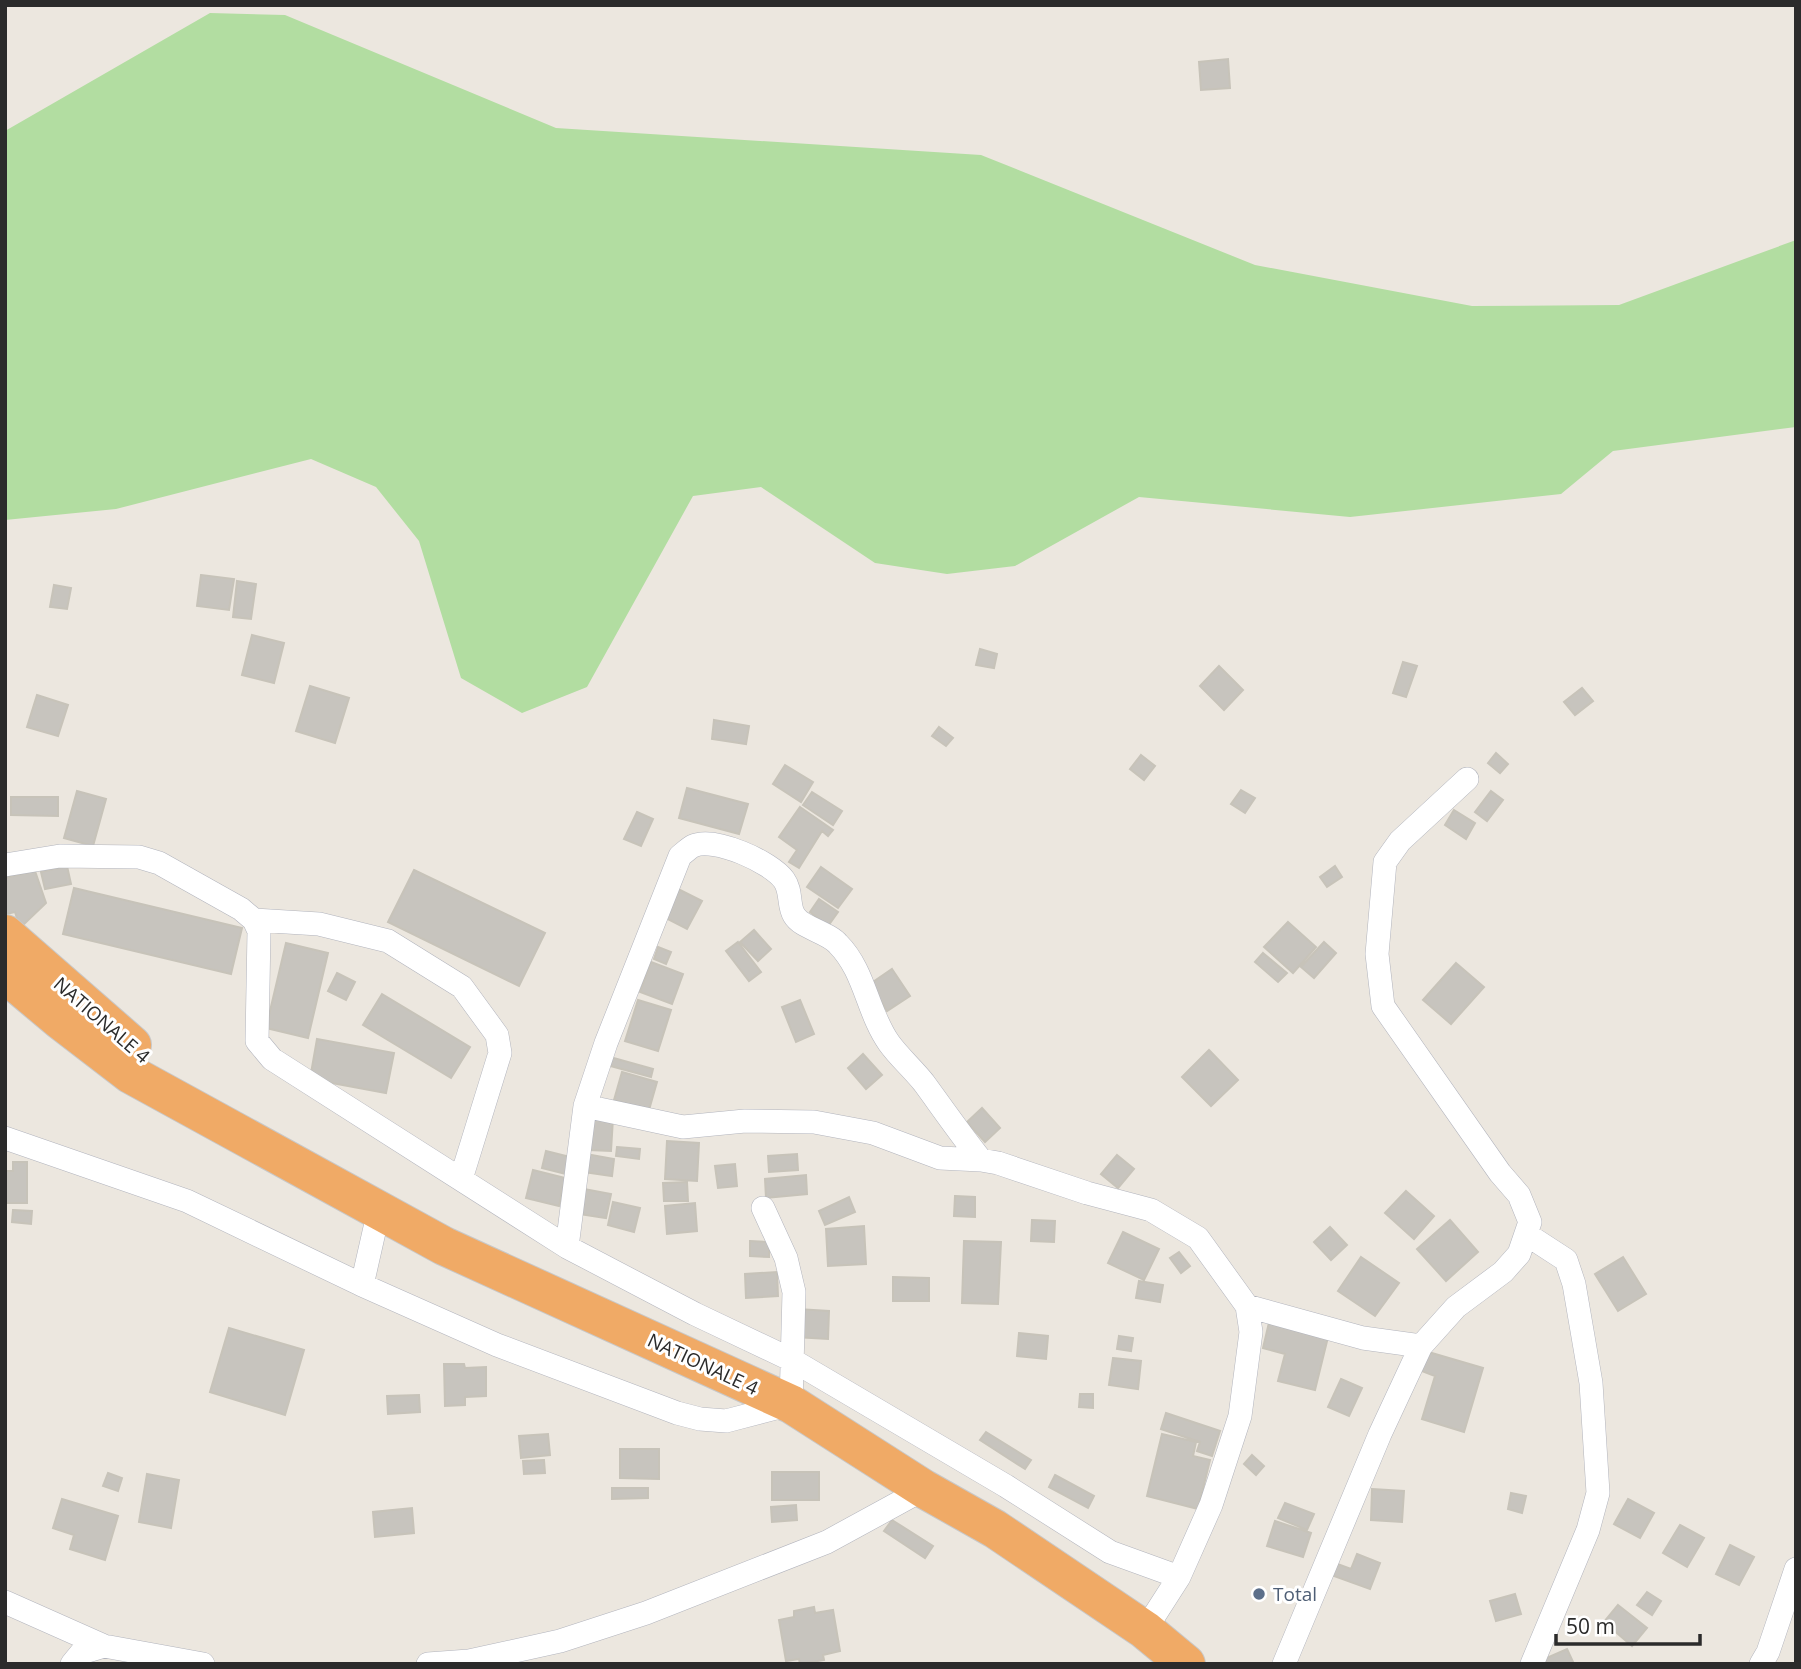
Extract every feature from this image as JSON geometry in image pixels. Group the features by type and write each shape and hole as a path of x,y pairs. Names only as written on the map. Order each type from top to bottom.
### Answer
{"highway":[{"name":"NATIONALE 4","path":"5,934 153,1064 195,1109"},
{"name":"NATIONALE 4","path":"5,974 130,1074 444,1246 792,1405 924,1489 995,1529 1145,1630 1186,1664"}],"street":[{"path":"1284,1664 1380,1434 1421,1346 1456,1307 1503,1272 1519,1254 1530,1222 1519,1195 1500,1173 1383,1006 1378,974 1377,954 1385,862 1400,842 1467,779"},
{"path":"567,1247 585,1106 606,1043 680,856 694,845 707,843 752,856 783,878 789,891 793,915 841,946 864,985 876,1023 981,1160"},
{"path":"5,865 60,856 139,857 159,863 241,909 254,920 259,932 257,1041 272,1059 567,1247 695,1314 792,1360 1006,1486 1110,1552 1179,1577"},
{"path":"254,920 319,924 388,941 463,987 497,1035 500,1053 461,1179"},
{"path":"585,1106 683,1127 745,1121 814,1122 873,1133 940,1158 981,1160 1151,1210 1198,1238 1247,1306 1251,1332 1240,1416 1211,1505 1179,1577 1145,1630"},
{"path":"5,1138 187,1201 498,1345 677,1413 700,1419 726,1421 792,1405 794,1292 786,1258 763,1208"},
{"path":"362,1284 379,1210"},
{"path":"1526,1234 1566,1260 1574,1284 1591,1383 1598,1493 1588,1530 1532,1664"},
{"path":"1247,1306 1363,1338 1421,1346"},
{"path":"428,1664 469,1661 560,1641 646,1613 827,1542 924,1489"},
{"path":"1761,1664 1796,1569"},
{"path":"5,1602 104,1646 203,1664"},
{"path":"72,1664 81,1653 104,1646"}],"green space":[{"path":"210,13 285,15 556,128 981,155 1255,265 1472,306 1619,305 1796,240 1796,427 1613,451 1561,494 1350,517 1139,497 1015,566 947,574 875,563 761,487 693,496 587,687 522,713 461,678 419,541 376,487 311,459 116,509 5,520 5,131"}],"building":[{"path":"1228,59 1230,88 1201,90 1199,62"},
{"path":"201,575 234,579 229,610 197,606"},
{"path":"237,581 256,584 251,619 233,617"},
{"path":"54,585 71,588 67,609 50,607"},
{"path":"252,635 284,643 274,683 242,675"},
{"path":"980,649 997,654 994,668 976,665"},
{"path":"1403,662 1417,666 1406,697 1393,693"},
{"path":"1219,666 1243,690 1224,710 1200,686"},
{"path":"310,686 349,698 335,743 296,731"},
{"path":"1582,688 1593,701 1575,715 1564,702"},
{"path":"37,695 68,705 58,736 27,727"},
{"path":"714,720 749,726 746,744 712,739"},
{"path":"939,727 953,738 946,746 932,736"},
{"path":"1496,753 1508,764 1500,773 1488,763"},
{"path":"1141,755 1155,766 1144,780 1130,769"},
{"path":"785,765 813,782 801,802 773,784"},
{"path":"687,788 748,804 739,834 679,818"},
{"path":"1241,790 1255,798 1245,813 1231,804"},
{"path":"77,791 106,799 93,846 64,838"},
{"path":"1491,791 1503,800 1487,821 1475,812"},
{"path":"812,792 842,811 833,825 803,805"},
{"path":"11,797 58,797 58,816 11,815"},
{"path":"800,807 833,830 828,836 822,831 799,868 789,862 797,850 779,837"},
{"path":"1454,810 1475,823 1466,839 1445,825"},
{"path":"637,812 653,819 641,846 624,839"},
{"path":"67,866 71,884 45,889 41,872"},
{"path":"1335,866 1342,877 1327,887 1320,877"},
{"path":"821,867 852,889 838,908 807,887"},
{"path":"414,870 545,933 519,986 388,922"},
{"path":"35,871 46,903 20,928 15,912 6,914 5,878"},
{"path":"74,888 242,928 231,974 63,934"},
{"path":"676,888 702,901 687,929 662,916"},
{"path":"819,899 838,912 828,926 810,912"},
{"path":"1288,922 1316,947 1293,973 1264,947"},
{"path":"754,930 771,949 758,961 740,942"},
{"path":"738,942 761,972 749,981 726,951"},
{"path":"1324,942 1336,953 1314,978 1301,967"},
{"path":"286,943 328,953 308,1038 266,1028"},
{"path":"658,947 671,952 666,964 654,959"},
{"path":"1263,953 1287,973 1278,982 1255,962"},
{"path":"651,962 683,974 672,1004 640,992"},
{"path":"1456,963 1484,987 1451,1024 1423,1000"},
{"path":"892,969 910,996 887,1011 870,984"},
{"path":"337,973 355,982 346,1000 328,991"},
{"path":"382,994 470,1047 451,1078 363,1025"},
{"path":"638,1000 671,1010 658,1051 625,1041"},
{"path":"800,1000 814,1034 796,1042 782,1007"},
{"path":"317,1039 394,1053 386,1093 310,1079"},
{"path":"1209,1050 1238,1080 1211,1106 1182,1077"},
{"path":"863,1054 882,1075 866,1089 848,1068"},
{"path":"610,1057 653,1069 651,1077 607,1065"},
{"path":"622,1072 657,1082 649,1110 614,1100"},
{"path":"982,1108 1000,1128 985,1142 967,1122"},
{"path":"591,1117 613,1118 611,1151 589,1150"},
{"path":"667,1141 699,1143 697,1181 665,1179"},
{"path":"617,1147 640,1149 639,1159 616,1156"},
{"path":"546,1151 570,1157 566,1174 542,1168"},
{"path":"586,1154 614,1159 612,1176 583,1172"},
{"path":"797,1154 798,1170 769,1172 768,1156"},
{"path":"1117,1155 1134,1169 1118,1188 1101,1174"},
{"path":"13,1162 27,1162 27,1203 5,1203 5,1171 13,1171"},
{"path":"735,1164 737,1186 718,1188 715,1166"},
{"path":"533,1170 565,1178 559,1206 526,1198"},
{"path":"806,1175 807,1194 766,1198 765,1179"},
{"path":"687,1182 688,1201 664,1201 663,1183"},
{"path":"584,1189 611,1194 606,1218 579,1214"},
{"path":"1406,1191 1434,1216 1414,1239 1385,1213"},
{"path":"955,1196 975,1197 975,1217 954,1216"},
{"path":"849,1197 855,1212 825,1225 819,1211"},
{"path":"613,1202 640,1208 634,1232 608,1225"},
{"path":"695,1203 697,1231 667,1234 665,1206"},
{"path":"13,1210 32,1211 31,1224 12,1222"},
{"path":"1032,1220 1055,1221 1054,1242 1031,1241"},
{"path":"1450,1220 1478,1252 1446,1281 1417,1249"},
{"path":"864,1226 866,1264 828,1266 826,1229"},
{"path":"1330,1227 1347,1245 1331,1260 1314,1242"},
{"path":"1123,1232 1159,1249 1144,1280 1108,1263"},
{"path":"750,1241 769,1242 769,1257 750,1256"},
{"path":"964,1241 1001,1242 998,1304 962,1303"},
{"path":"1179,1252 1190,1266 1181,1273 1170,1258"},
{"path":"1361,1257 1399,1283 1375,1316 1338,1291"},
{"path":"1623,1257 1646,1294 1618,1311 1595,1274"},
{"path":"777,1272 778,1296 746,1298 745,1274"},
{"path":"893,1277 929,1278 929,1301 893,1301"},
{"path":"1139,1281 1163,1285 1160,1302 1136,1298"},
{"path":"797,1309 829,1311 828,1339 795,1337"},
{"path":"1271,1314 1330,1329 1315,1390 1278,1381 1285,1354 1263,1348"},
{"path":"229,1328 304,1350 285,1415 210,1392"},
{"path":"1019,1333 1048,1336 1046,1359 1017,1356"},
{"path":"1119,1336 1133,1338 1131,1351 1117,1349"},
{"path":"1425,1351 1483,1368 1464,1432 1422,1419 1435,1376 1419,1370"},
{"path":"1113,1358 1141,1361 1138,1389 1109,1385"},
{"path":"444,1364 464,1364 465,1368 486,1367 486,1396 465,1397 465,1405 445,1406"},
{"path":"1341,1379 1362,1388 1349,1416 1328,1407"},
{"path":"1080,1394 1093,1394 1093,1408 1079,1407"},
{"path":"419,1395 420,1412 388,1414 387,1396"},
{"path":"1166,1413 1220,1431 1212,1456 1197,1451 1200,1442 1161,1429"},
{"path":"986,1432 1031,1460 1025,1469 980,1440"},
{"path":"548,1434 550,1455 521,1458 519,1436"},
{"path":"1162,1434 1196,1442 1193,1456 1210,1460 1198,1509 1147,1496"},
{"path":"620,1449 659,1449 659,1479 620,1478"},
{"path":"1252,1455 1264,1466 1256,1475 1244,1464"},
{"path":"544,1460 545,1473 524,1474 523,1461"},
{"path":"772,1472 819,1472 819,1500 772,1500"},
{"path":"108,1473 122,1478 118,1491 103,1486"},
{"path":"147,1474 179,1480 171,1528 139,1522"},
{"path":"1055,1475 1094,1496 1088,1508 1049,1487"},
{"path":"612,1488 648,1488 648,1498 612,1499"},
{"path":"1372,1489 1404,1491 1402,1522 1371,1520"},
{"path":"1511,1493 1526,1496 1522,1513 1508,1509"},
{"path":"62,1499 118,1516 105,1560 70,1549 74,1535 53,1528"},
{"path":"1628,1499 1654,1513 1640,1538 1614,1524"},
{"path":"1285,1503 1314,1514 1307,1530 1278,1518"},
{"path":"796,1505 797,1520 772,1522 771,1507"},
{"path":"412,1508 414,1533 375,1537 373,1512"},
{"path":"892,1520 933,1546 925,1558 884,1531"},
{"path":"1275,1521 1311,1533 1303,1557 1267,1546"},
{"path":"1680,1525 1704,1538 1687,1567 1663,1553"},
{"path":"1730,1545 1754,1557 1739,1585 1716,1574"},
{"path":"1357,1554 1380,1563 1370,1589 1331,1575 1335,1563 1351,1569"},
{"path":"1647,1592 1661,1601 1652,1615 1637,1605"},
{"path":"1515,1594 1521,1614 1496,1621 1490,1601"},
{"path":"1618,1605 1647,1628 1632,1646 1604,1622"},
{"path":"814,1607 815,1613 833,1610 840,1651 823,1655 824,1660 800,1664 799,1659 786,1661 779,1620 794,1617 794,1611"},
{"path":"1567,1649 1574,1664 1535,1663"}],"place":[{"name":"Total","path":"1259,1594"}]}
